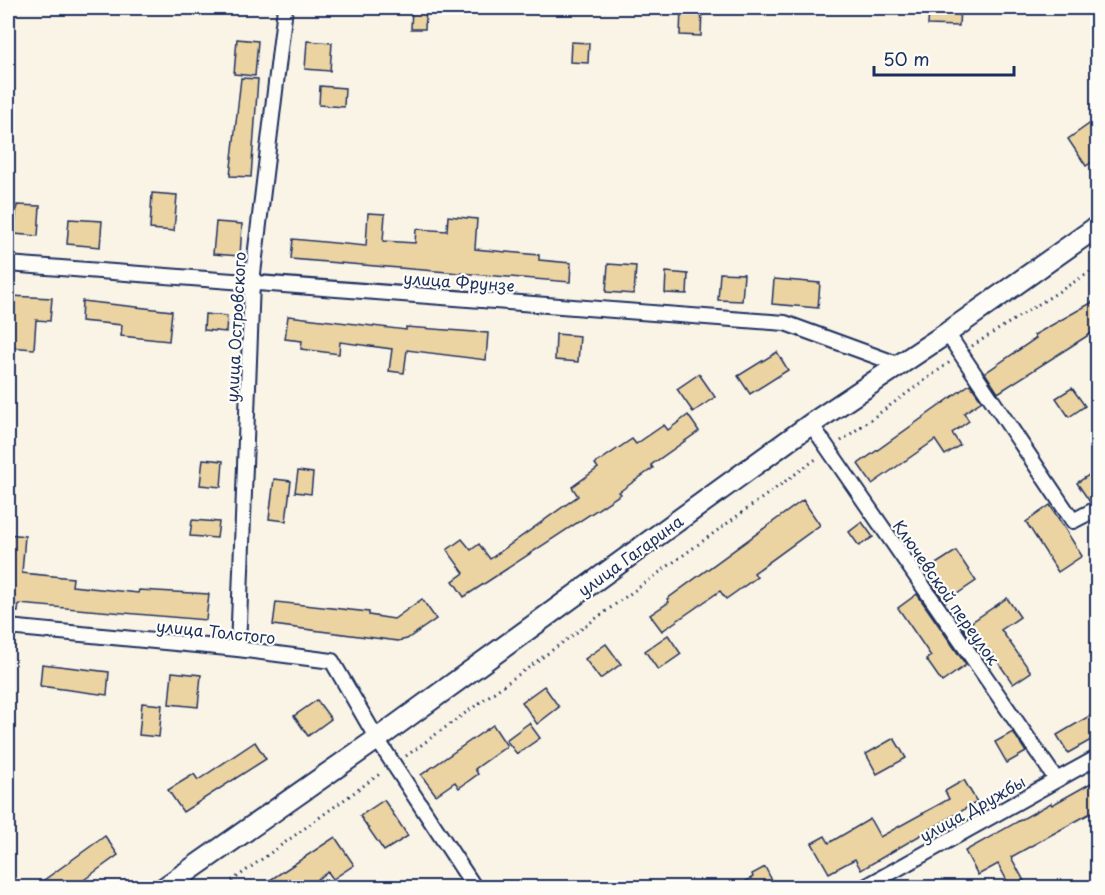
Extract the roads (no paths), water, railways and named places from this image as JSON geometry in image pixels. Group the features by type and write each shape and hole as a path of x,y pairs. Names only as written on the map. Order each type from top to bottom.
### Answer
{"main road":[{"name":"улица Гагарина","path":"164,888 377,739 811,424 947,333 1098,226"}],"street":[{"name":"улица Островского","path":"238,649 252,282 285,8"},
{"name":"улица Фрунзе","path":"8,264 785,323 900,365"},
{"path":"947,333 1073,521 1098,508"},
{"name":"Ключевской переулок","path":"811,424 1056,779"},
{"name":"улица Толстого","path":"8,627 238,649 332,661 377,739"},
{"path":"377,739 475,888"},
{"name":"улица Дружбы","path":"863,888 1098,757"}]}
